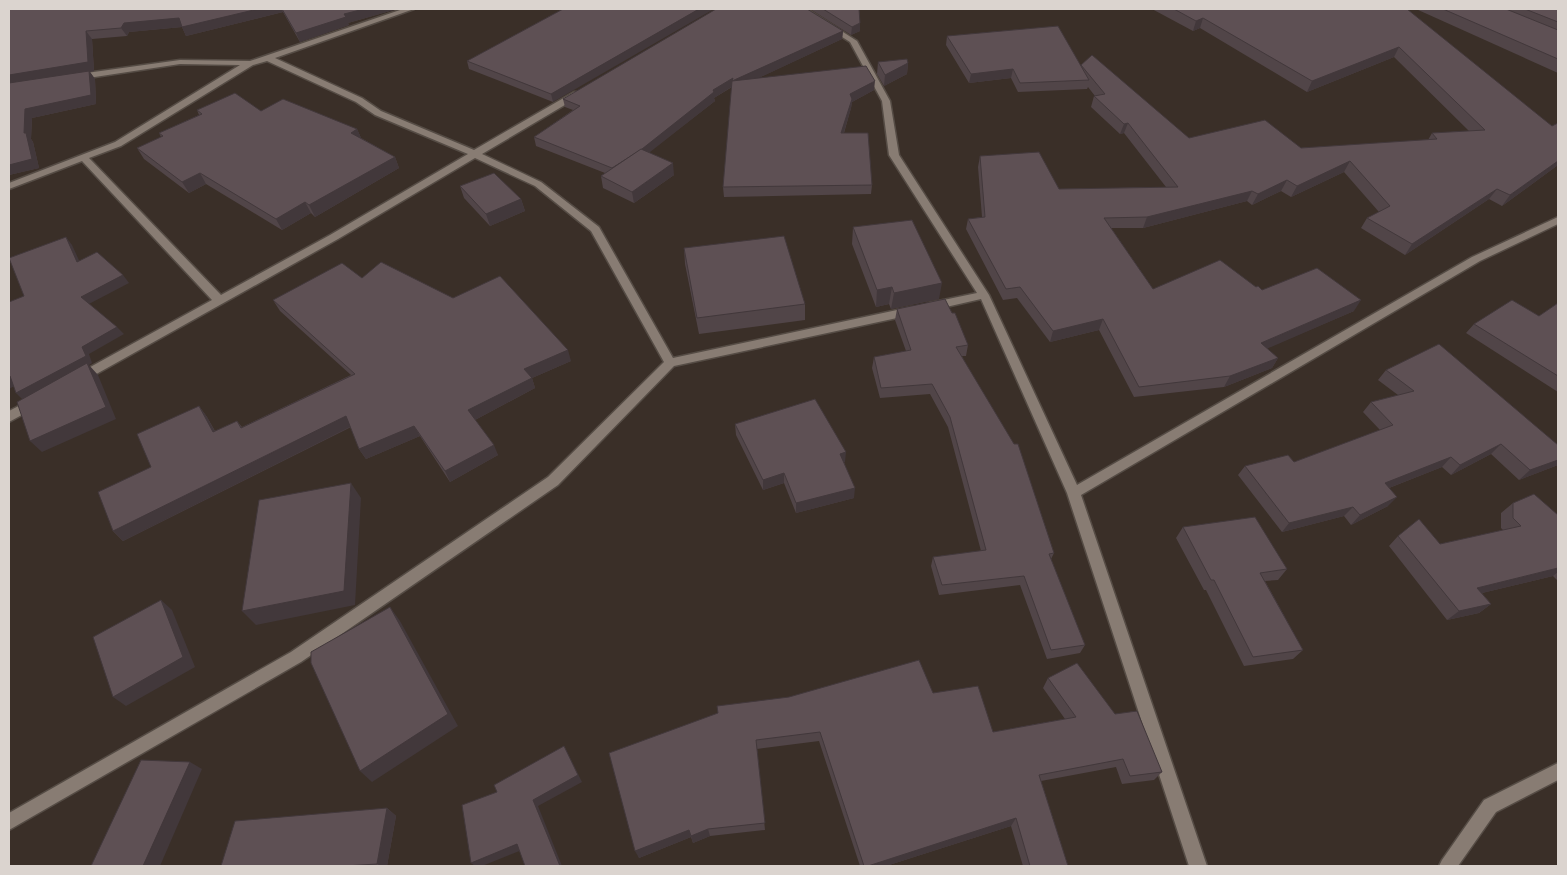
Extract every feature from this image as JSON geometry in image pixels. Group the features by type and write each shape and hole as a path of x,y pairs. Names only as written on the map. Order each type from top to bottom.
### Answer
{"street":[{"path":"9,186 118,144 250,63 410,9"},
{"path":"802,9 853,41 886,101 894,155 984,295 1074,493 1198,866"},
{"path":"268,58 358,100 378,113 475,154 538,184 594,229 670,363"},
{"path":"61,79 180,62 250,63"},
{"path":"68,384 334,237 586,89"},
{"path":"83,157 219,300"},
{"path":"1074,493 1476,259 1558,220"},
{"path":"9,822 296,658 553,481 670,363 984,295"},
{"path":"9,417 42,398"},
{"path":"1448,866 1490,806 1558,771"}],"building":[{"path":"9,9 258,9 182,27 179,18 124,23 121,28 86,31 88,62 9,75"},
{"path":"282,9 364,9 344,14 346,17 296,33"},
{"path":"563,9 699,9 551,94 467,61"},
{"path":"716,9 807,9 843,31 732,81 733,78 713,90 714,92 642,149 612,168 534,137 580,106 563,99"},
{"path":"823,9 859,9 860,23 852,27"},
{"path":"1174,9 1407,9 1552,126 1558,123 1558,161 1510,195 1497,189 1412,244 1367,218 1390,206 1350,161 1297,186 1287,180 1258,194 1252,191 1147,217 1104,218 1153,289 1220,260 1262,290 1317,268 1361,300 1261,343 1278,358 1230,376 1139,387 1103,319 1053,331 1020,287 1006,289 968,219 985,217 980,156 1039,152 1059,189 1178,187 1128,123 1124,124 1094,96 1105,94 1081,65 1092,55 1189,138 1265,120 1301,148 1437,139 1432,133 1485,130 1399,47 1312,81 1203,18 1196,21"},
{"path":"1443,9 1506,9 1558,30 1558,59"},
{"path":"1525,9 1558,9 1558,22"},
{"path":"1058,26 1089,80 1020,83 1013,69 971,74 947,36"},
{"path":"907,59 908,63 885,75 878,62"},
{"path":"866,66 875,81 850,94 852,99 841,133 868,133 872,185 723,187 732,81"},
{"path":"89,71 91,95 25,109 24,133 26,133 32,159 9,165 9,83"},
{"path":"235,93 261,111 283,99 357,129 351,133 395,157 309,205 305,202 276,219 200,173 182,182 137,148 163,136 159,133 202,114 197,110"},
{"path":"641,149 673,163 632,192 601,176"},
{"path":"494,173 521,199 486,214 460,186"},
{"path":"912,220 942,283 894,293 892,287 877,290 853,227"},
{"path":"784,236 805,304 697,318 684,248"},
{"path":"66,237 77,262 97,252 123,275 81,297 117,327 82,347 86,356 16,393 9,377 9,302 24,296 9,258"},
{"path":"381,262 453,298 500,276 568,350 524,369 532,378 468,410 494,445 445,471 414,426 359,449 346,416 113,531 98,492 151,467 137,434 199,406 213,432 237,421 241,428 355,374 273,300 342,263 362,278"},
{"path":"945,299 952,313 955,313 968,345 956,347 1014,444 1018,444 1054,553 1049,554 1085,645 1051,650 1024,576 942,585 933,557 986,550 950,417 932,384 881,388 874,357 911,350 897,309"},
{"path":"1512,300 1539,316 1558,303 1558,376 1474,324"},
{"path":"1439,344 1558,445 1558,460 1530,470 1501,444 1460,465 1451,457 1385,483 1397,497 1360,515 1353,507 1289,523 1245,466 1288,455 1294,462 1393,425 1371,402 1414,391 1386,370"},
{"path":"87,363 106,407 30,441 17,402"},
{"path":"815,399 846,452 840,454 855,488 796,503 784,473 763,480 735,424"},
{"path":"351,483 344,591 242,611 259,500"},
{"path":"1534,494 1558,515 1558,568 1477,588 1491,604 1459,611 1398,536 1419,519 1440,544 1521,526 1513,518 1513,503"},
{"path":"1255,517 1287,569 1260,573 1303,650 1253,657 1214,580 1211,580 1183,527"},
{"path":"161,600 183,657 113,697 93,637"},
{"path":"390,607 448,714 360,771 311,663 311,652"},
{"path":"919,660 933,693 978,686 993,732 1076,717 1048,678 1077,663 1115,714 1137,711 1162,772 1130,776 1123,759 1039,775 1068,866 1030,866 1016,818 864,866 820,732 756,740 765,823 708,829 691,836 689,830 635,851 609,753 718,713 717,706 789,697"},
{"path":"564,746 578,775 533,800 560,866 525,866 517,844 471,863 462,805 497,792 494,785"},
{"path":"141,760 190,762 143,866 91,866"},
{"path":"387,808 377,864 345,866 221,866 235,821"}]}
